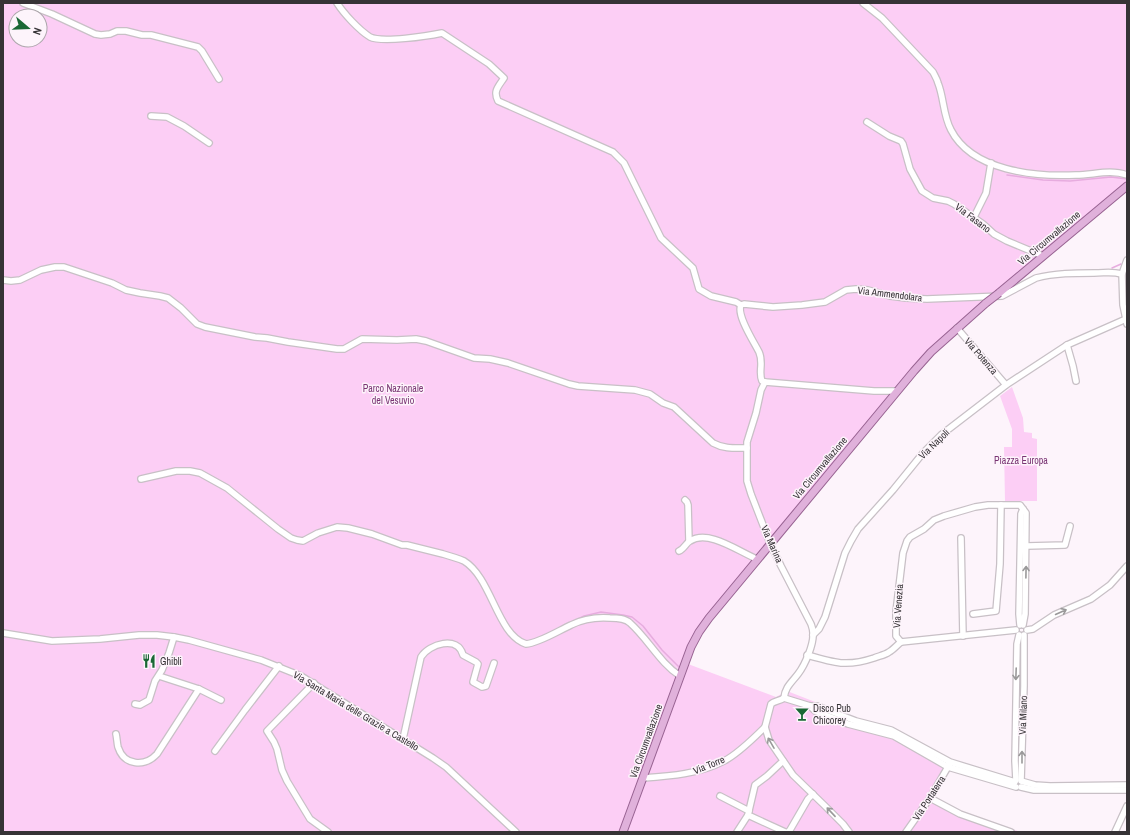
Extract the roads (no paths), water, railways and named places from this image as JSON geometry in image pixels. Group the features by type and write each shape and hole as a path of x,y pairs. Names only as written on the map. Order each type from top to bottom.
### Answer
{"main road":[{"name":"Via Circumvallazione","path":"623,832 691,647 709,618 930,352 986,303 1127,186"}],"street":[{"path":"24,3 95,34 106,34 117,31 151,35 198,47 219,79"},
{"name":"Via Ammendolara","path":"338,3 342,10 357,26 371,37 383,40 427,36 442,33 489,64 504,78 497,88 495,95 498,101 614,152 624,163 661,238 693,268 699,289 711,296 736,302 741,305 773,307 802,306 825,302 846,290 868,290 890,296 913,299 1002,296 1036,278 1067,273 1100,273 1111,271 1122,274"},
{"path":"863,3 882,18 933,72 938,83 944,112 951,130 961,143 978,158 1013,170 1045,176 1078,175 1102,172 1113,172 1127,175"},
{"path":"151,116 167,117 184,126 209,143"},
{"name":"Via Fasano","path":"867,122 904,144 910,169 922,191 933,198 948,201 974,217 994,234 1007,241 1043,256"},
{"path":"974,217 986,192 991,163"},
{"path":"1126,322 1123,305 1122,274 1127,260"},
{"path":"3,280 20,280 41,270 64,267 112,283 126,290 140,294 168,298 181,308 197,324 255,337 337,349 344,349 362,339 416,339 426,341 474,358 490,359 508,363 568,384 635,390 650,394 674,407 713,443 720,447 726,448 747,448 748,436 756,413 761,390 765,382"},
{"path":"741,305 740,308 742,316 749,336 762,359 760,377 762,381 874,391 897,391"},
{"name":"Via Napoli","path":"784,698 786,689 800,672 807,656 813,635 819,629 825,617 851,541 858,529 893,490 923,453 941,435 1006,385 1066,345 1126,322"},
{"name":"Via Potenza","path":"957,328 1006,385"},
{"path":"1066,345 1076,381"},
{"name":"Via Marina","path":"747,448 747,481 751,494 770,543 811,624 813,635"},
{"path":"141,479 176,471 200,473 227,488 278,529 291,538 297,540 303,541 318,533 337,527 348,528 372,534 402,545 454,557 464,561 472,568 490,595 504,625 509,632 523,643 526,644 550,635 581,621 601,618 622,619 628,621 632,625 670,668 681,674"},
{"path":"679,551 686,546 689,541 688,504 685,500"},
{"path":"973,614 996,611 1000,564 1001,505 1020,505 1023,509"},
{"name":"Via Venezia","path":"1001,505 975,507 944,516 934,520 924,529 910,537 907,541 903,553 895,630 896,636 901,642 1032,628 1091,599 1110,585 1127,566"},
{"name":"Via Milano","path":"1018,783 1015,766 1017,644 1025,614 1027,546 1026,513 1023,509"},
{"name":"Via Milano","path":"1018,783 1024,686 1019,614 1021,514 1023,509"},
{"path":"1027,546 1065,545 1070,526"},
{"path":"689,541 702,537 709,537 719,540 757,559"},
{"path":"960,538 964,636"},
{"name":"Via Santa Maria delle Grazie a Castello","path":"3,633 52,641 139,635 174,637 279,666 314,683 446,767 516,832"},
{"path":"135,704 140,705 149,700 155,681 162,670 174,637"},
{"path":"807,656 837,663 856,663 885,654 901,642"},
{"path":"403,739 421,656 427,650 448,643 460,648 463,655 478,664 473,682 482,687 486,686 494,664"},
{"path":"215,751 279,666"},
{"path":"158,676 199,689 221,700"},
{"path":"314,683 267,731 277,749 282,770 287,781 310,819 328,832"},
{"path":"116,734 118,748 129,761 141,763 153,758 199,689"},
{"path":"849,832 843,824 793,775 769,740 765,727 772,702 784,698 810,706 815,711 848,724 894,736 949,765 1018,783 1035,785 1127,785"},
{"name":"Via Torre","path":"643,778 690,773 724,761 765,727"},
{"path":"737,832 748,813 755,785 783,761"},
{"path":"949,765 1002,778 1034,790 1127,790"},
{"name":"Via Portaterra","path":"906,832 930,798 949,765"},
{"path":"1002,778 1010,776 1015,766"},
{"path":"788,832 808,799 813,794"},
{"path":"720,796 748,813 785,832"},
{"path":"930,798 960,814 1011,832"},
{"path":"1115,832 1127,806"}],"waterway":[{"path":"1007,175 1043,180 1070,181 1111,177 1127,179"},
{"path":"1112,268 1121,264"},
{"path":"578,619 601,612 632,617 643,626 662,650 679,667"}],"place":[{"name":"Ghibli","path":"149,661"},
{"name":"Disco Pub Chicorey","path":"802,714"}],"park label":[{"name":"Parco Nazionale del Vesuvio","path":"393,394"},
{"name":"Piazza Europa","path":"1021,460"}]}
